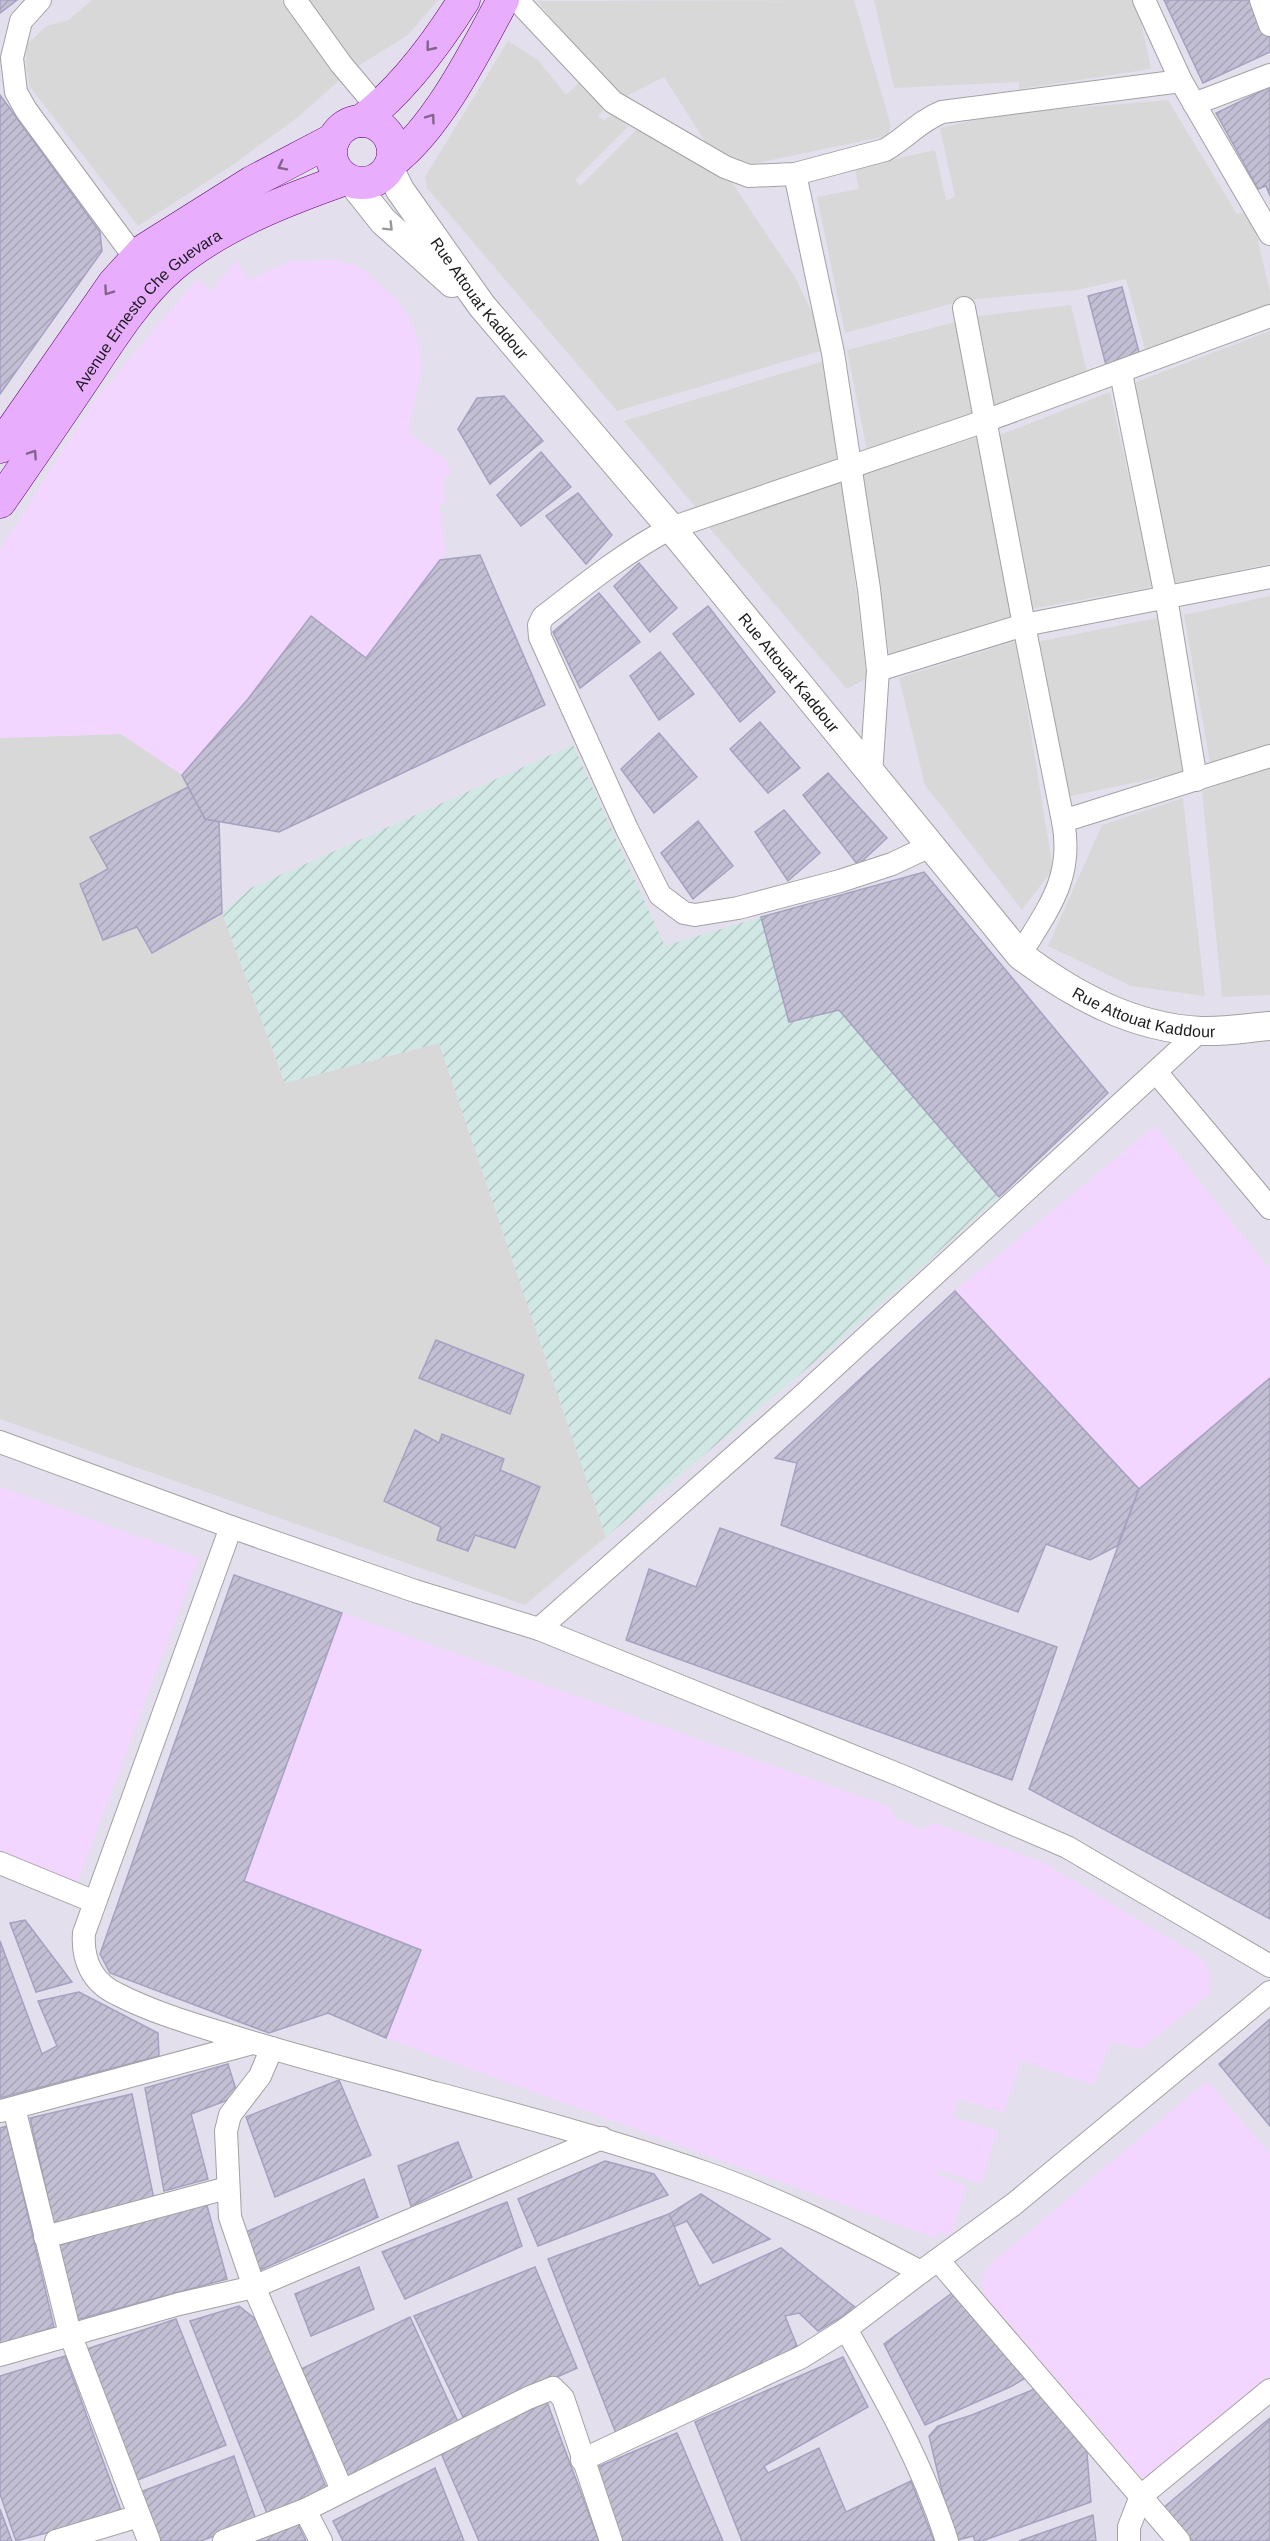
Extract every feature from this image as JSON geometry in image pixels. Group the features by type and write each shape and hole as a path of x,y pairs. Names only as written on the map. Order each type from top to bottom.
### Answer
{"main road":[{"path":"464,0 431,47 370,115 348,124 334,139 331,158 335,168 349,180 373,182 392,170 453,88 503,0"},
{"path":"370,115 375,124 389,137 393,147 392,170"},
{"name":"Avenue Ernesto Che Guevara","path":"0,447 114,283 136,259 164,236 214,204 334,139"},
{"name":"Avenue Ernesto Che Guevara","path":"0,502 104,349 134,309 171,267 234,225 301,194 349,180"}],"street":[{"path":"295,0 341,64 370,115"},
{"path":"517,0 613,102 724,167 749,176 795,174 885,150 898,143 916,124 942,112 1180,81"},
{"path":"1144,0 1180,81 1270,234"},
{"path":"1261,0 1270,25"},
{"path":"0,36 21,21 39,2"},
{"path":"21,21 12,58 16,92 26,110 136,259"},
{"path":"1194,105 1270,75"},
{"name":"Rue Attouat Kaddour","path":"392,170 482,306 671,528 1020,955 1049,977 1113,1011 1150,1022 1200,1031 1270,1026"},
{"path":"795,174 833,353 878,670 871,775"},
{"path":"349,180 404,242 482,306"},
{"path":"964,308 1067,843 1064,873 1049,906 1020,955"},
{"path":"930,846 892,864 840,881 738,908 695,915 684,913 660,895 627,828 540,637 539,625 543,617 647,540 671,528 1121,373 1270,316"},
{"path":"1121,373 1166,597 1196,780"},
{"path":"878,670 1024,625 1270,577"},
{"path":"1063,821 1270,756"},
{"path":"539,1629 800,1398 1200,1031"},
{"path":"1156,1072 1270,1208"},
{"path":"0,1442 231,1527 415,1591 539,1629 912,1780 1066,1847 1270,1966"},
{"path":"231,1527 84,1933 83,1948 86,1963 104,1986 173,2018 262,2046 602,2138 708,2174 930,2266 1141,2496 1179,2541"},
{"path":"0,1863 95,1902"},
{"path":"582,2460 802,2357 846,2329 1014,2204 1270,1992"},
{"path":"149,2541 70,2334 45,2237 7,2109 262,2046"},
{"path":"262,2046 252,2089 230,2115 226,2131 230,2217 254,2287 342,2490"},
{"path":"0,2355 70,2334 254,2287 602,2138"},
{"path":"45,2237 227,2188"},
{"path":"846,2329 899,2422 926,2480 947,2541"},
{"path":"224,2541 305,2510 547,2388 558,2390 563,2398 611,2541"},
{"path":"1129,2541 1129,2527 1141,2496 1270,2391"},
{"path":"305,2510 321,2541"},
{"path":"57,2541 139,2516"}],"shaded area":[{"path":"92,0 281,0 340,80 298,117 234,164 138,226 30,87 26,66 27,45 46,26 69,20"},
{"path":"298,0 438,0 408,35 350,71"},
{"path":"854,0 891,126 887,136 753,164 710,149 664,77 619,100 537,1"},
{"path":"874,0 1133,0 1140,17 1151,69 1019,89 1019,82 894,88"},
{"path":"508,41 538,60 566,95 583,79 607,106 598,116 604,121 614,112 628,127 575,180 580,186 647,119 729,178 795,277 818,325 824,350 617,411 427,188 425,177"},
{"path":"1168,100 1237,214 1251,211 1270,292 1270,307 1146,353 1126,279 1077,290 965,300 845,333 817,197 859,189 855,168 935,150 946,200 955,197 940,128 1001,114"},
{"path":"236,260 248,280 291,261 336,260 361,268 400,303 416,334 422,367 408,432 447,461 451,475 443,477 445,502 439,505 446,552 366,658 311,617 248,699 182,775 121,734 0,738 0,550 95,400 197,279 212,291"},
{"path":"1071,305 1088,376 988,412 971,317"},
{"path":"959,321 976,415 867,451 847,350"},
{"path":"1270,331 1270,564 1175,583 1131,384"},
{"path":"824,361 839,460 697,509 624,421"},
{"path":"1110,392 1153,587 1030,609 995,437"},
{"path":"978,437 1013,618 890,656 860,475"},
{"path":"842,479 867,678 847,689 706,524"},
{"path":"1270,596 1270,745 1210,763 1184,615"},
{"path":"1157,618 1185,772 1066,797 1036,642"},
{"path":"1016,641 1053,869 1022,910 925,785 899,678"},
{"path":"121,734 182,775 188,787 90,837 108,869 80,884 103,940 137,927 152,953 222,913 285,1083 439,1043 606,1537 525,1605 0,1419 0,738"},
{"path":"573,745 665,946 761,917 789,1022 839,1010 999,1197 836,1344 606,1537 439,1043 285,1083 222,913 251,888"},
{"path":"1270,767 1270,995 1222,997 1202,791"},
{"path":"1183,798 1205,996 1131,986 1048,946 1102,825"},
{"path":"1155,1126 1270,1270 1270,1378 1139,1489 955,1291"},
{"path":"0,1487 199,1558 77,1884 0,1856"},
{"path":"342,1613 890,1807 895,1818 921,1830 934,1823 1042,1862 1198,1956 1205,1962 1209,1974 1210,1993 1141,2049 1110,2042 1094,2085 1021,2061 1003,2113 959,2099 953,2117 997,2131 981,2184 937,2169 936,2173 966,2186 951,2236 938,2232 935,2238 386,2038 421,1950 244,1881"},
{"path":"1207,2081 1270,2154 1270,2375 1145,2482 985,2297 981,2283 984,2272 993,2262"}],"building":[{"path":"0,0 17,0 0,13"},
{"path":"1164,0 1270,0 1270,52 1203,83"},
{"path":"1270,87 1270,196 1266,186 1258,189 1216,113"},
{"path":"0,95 100,232 102,251 0,394"},
{"path":"1122,287 1140,356 1106,365 1088,296"},
{"path":"504,396 543,441 490,484 458,429 477,398"},
{"path":"541,452 571,487 521,526 497,495"},
{"path":"578,493 612,535 586,564 546,516"},
{"path":"480,555 545,705 279,832 205,819 182,775 248,699 311,616 366,658 440,560"},
{"path":"639,563 677,608 650,632 614,586"},
{"path":"599,593 640,642 580,688 553,632"},
{"path":"708,606 775,692 740,722 673,634"},
{"path":"660,652 694,694 659,720 630,676"},
{"path":"760,722 800,768 768,793 730,749"},
{"path":"659,733 697,777 654,813 621,769"},
{"path":"828,773 887,838 858,865 803,795"},
{"path":"188,787 205,819 219,822 222,913 152,953 137,927 103,940 80,884 108,869 90,837"},
{"path":"784,810 820,853 788,881 755,832"},
{"path":"698,821 733,866 693,899 661,853"},
{"path":"924,872 1108,1093 999,1197 839,1010 789,1022 761,917"},
{"path":"955,1291 1139,1489 1117,1546 1090,1560 1046,1544 1018,1612 781,1525 797,1463 775,1458"},
{"path":"436,1340 524,1375 510,1414 419,1378"},
{"path":"1270,1378 1270,1919 1029,1789 1139,1489"},
{"path":"415,1430 439,1443 442,1434 504,1459 500,1470 540,1487 515,1548 475,1535 468,1551 437,1540 441,1527 384,1501"},
{"path":"720,1528 1057,1647 1012,1780 626,1640 649,1569 696,1587"},
{"path":"234,1575 342,1613 244,1881 421,1950 386,2038 328,2013 269,2033 110,1973 100,1954"},
{"path":"25,1920 72,1982 36,1992 10,1923"},
{"path":"0,1941 42,2054 57,2046 38,2001 79,1992 158,2033 159,2056 0,2098"},
{"path":"1270,2019 1270,2126 1219,2064"},
{"path":"228,2064 238,2096 191,2114 208,2179 164,2191 145,2088"},
{"path":"339,2080 371,2155 275,2197 246,2117"},
{"path":"132,2094 154,2199 54,2225 30,2118"},
{"path":"7,2126 54,2327 0,2345 0,2128"},
{"path":"458,2142 472,2177 411,2206 398,2166"},
{"path":"605,2161 654,2174 668,2195 538,2246 518,2199"},
{"path":"364,2179 378,2217 258,2271 244,2233"},
{"path":"701,2194 770,2239 713,2263 687,2221 673,2227 669,2214"},
{"path":"206,2202 227,2279 76,2320 57,2246"},
{"path":"507,2202 522,2246 405,2299 382,2252"},
{"path":"669,2214 699,2286 781,2248 856,2308 818,2331 799,2313 785,2316 797,2346 748,2374 617,2436 548,2259"},
{"path":"359,2267 374,2309 311,2336 295,2294"},
{"path":"535,2267 577,2368 464,2419 414,2316"},
{"path":"952,2293 1027,2377 925,2425 884,2344"},
{"path":"239,2306 258,2321 328,2492 268,2516 190,2321"},
{"path":"410,2317 458,2422 348,2480 301,2369"},
{"path":"176,2319 226,2445 135,2481 84,2350"},
{"path":"65,2356 122,2513 16,2541 0,2494 0,2376"},
{"path":"843,2357 868,2407 764,2466 768,2473 819,2448 846,2512 911,2481 934,2541 742,2541 695,2422"},
{"path":"1037,2388 1086,2442 1091,2502 982,2541 975,2541 973,2536 954,2541 929,2436 938,2426 972,2415"},
{"path":"547,2402 599,2541 479,2541 440,2451"},
{"path":"1270,2418 1270,2541 1193,2541 1163,2508"},
{"path":"677,2433 723,2541 621,2541 593,2469"},
{"path":"234,2456 256,2520 201,2541 158,2541 138,2493"},
{"path":"435,2468 464,2541 343,2541 333,2521"},
{"path":"0,2509 12,2541 0,2541"},
{"path":"1093,2515 1096,2541 1019,2541"},
{"path":"297,2522 306,2541 248,2541"}]}
